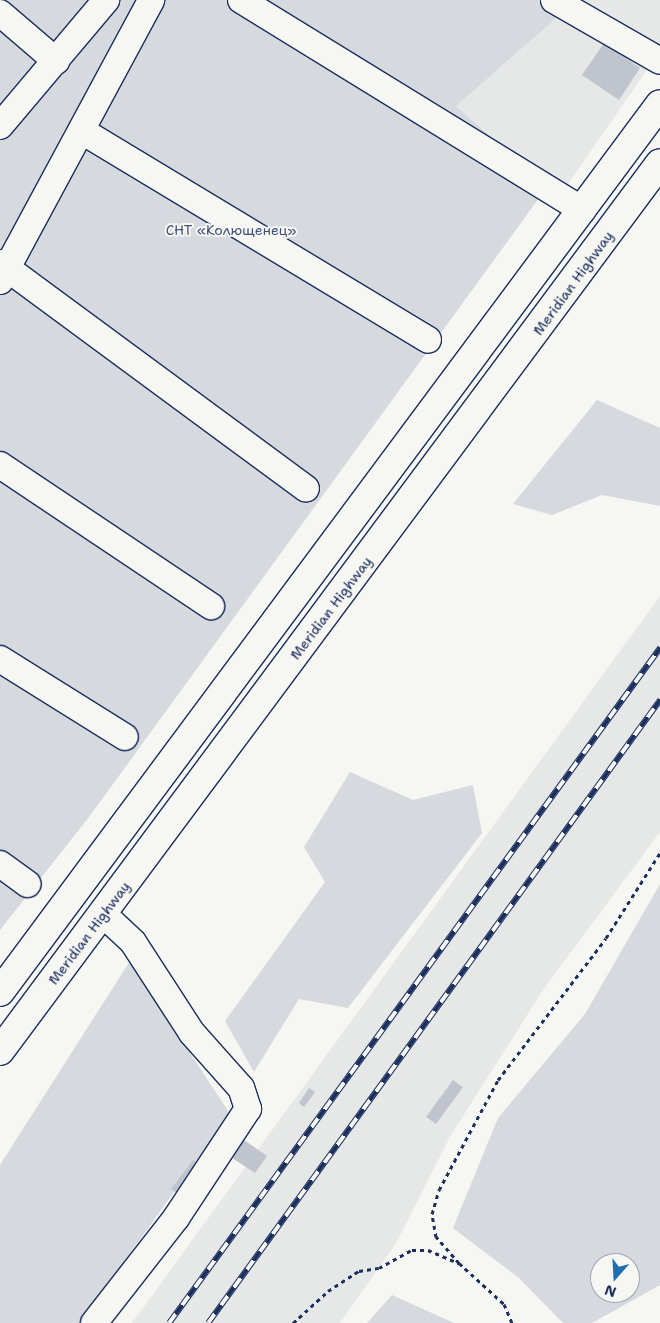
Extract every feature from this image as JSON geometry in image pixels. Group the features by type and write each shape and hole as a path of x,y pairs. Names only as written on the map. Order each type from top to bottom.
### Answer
{"main road":[{"path":"0,992 660,104"},
{"name":"Meridian Highway","path":"0,1052 660,163"},
{"path":"583,210 612,230"}],"street":[{"path":"0,126 106,0"},
{"path":"151,0 82,131 2,271 306,489"},
{"path":"241,0 583,210"},
{"path":"554,0 660,61"},
{"path":"0,13 56,61"},
{"path":"82,131 428,340"},
{"path":"0,465 211,606"},
{"path":"0,659 125,737"},
{"path":"0,864 28,884"},
{"path":"94,1323 176,1218 248,1109 241,1088 192,1033 133,942 103,914"}],"path":[{"path":"512,1323 504,1304 459,1263 436,1238 432,1214 439,1190 498,1080 606,938 660,853"},
{"path":"293,1323 328,1291 359,1272 379,1268 412,1250 428,1250 459,1263"}],"shaded area":[{"path":"577,0 660,0 660,51 568,184 538,178 456,106"},
{"path":"660,596 660,832 545,987 451,1135 396,1243 340,1323 132,1323"}],"green space":[{"name":"СНТ «Колющенец»","path":"0,0 577,0 456,106 547,187 89,817 0,930"},
{"path":"597,400 660,428 660,506 602,495 552,515 513,504"},
{"path":"350,772 413,800 473,785 482,833 348,1008 299,999 254,1072 225,1021 325,882 304,847"},
{"path":"660,884 660,1285 640,1296 640,1253 590,1253 590,1303 628,1303 592,1323 563,1323 519,1278 453,1228 498,1118 585,1014"},
{"path":"130,961 230,1114 80,1323 0,1323 0,1165"},
{"path":"392,1295 454,1323 367,1323"}],"building":[{"path":"604,43 640,68 619,100 582,75"},
{"path":"453,1080 463,1087 436,1124 426,1117"},
{"path":"309,1088 315,1092 304,1107 299,1103"},
{"path":"244,1140 267,1156 255,1173 232,1158"},
{"path":"193,1160 206,1169 184,1198 171,1189"}],"railway":[{"path":"169,1323 660,648"},
{"path":"208,1323 660,700"}]}
